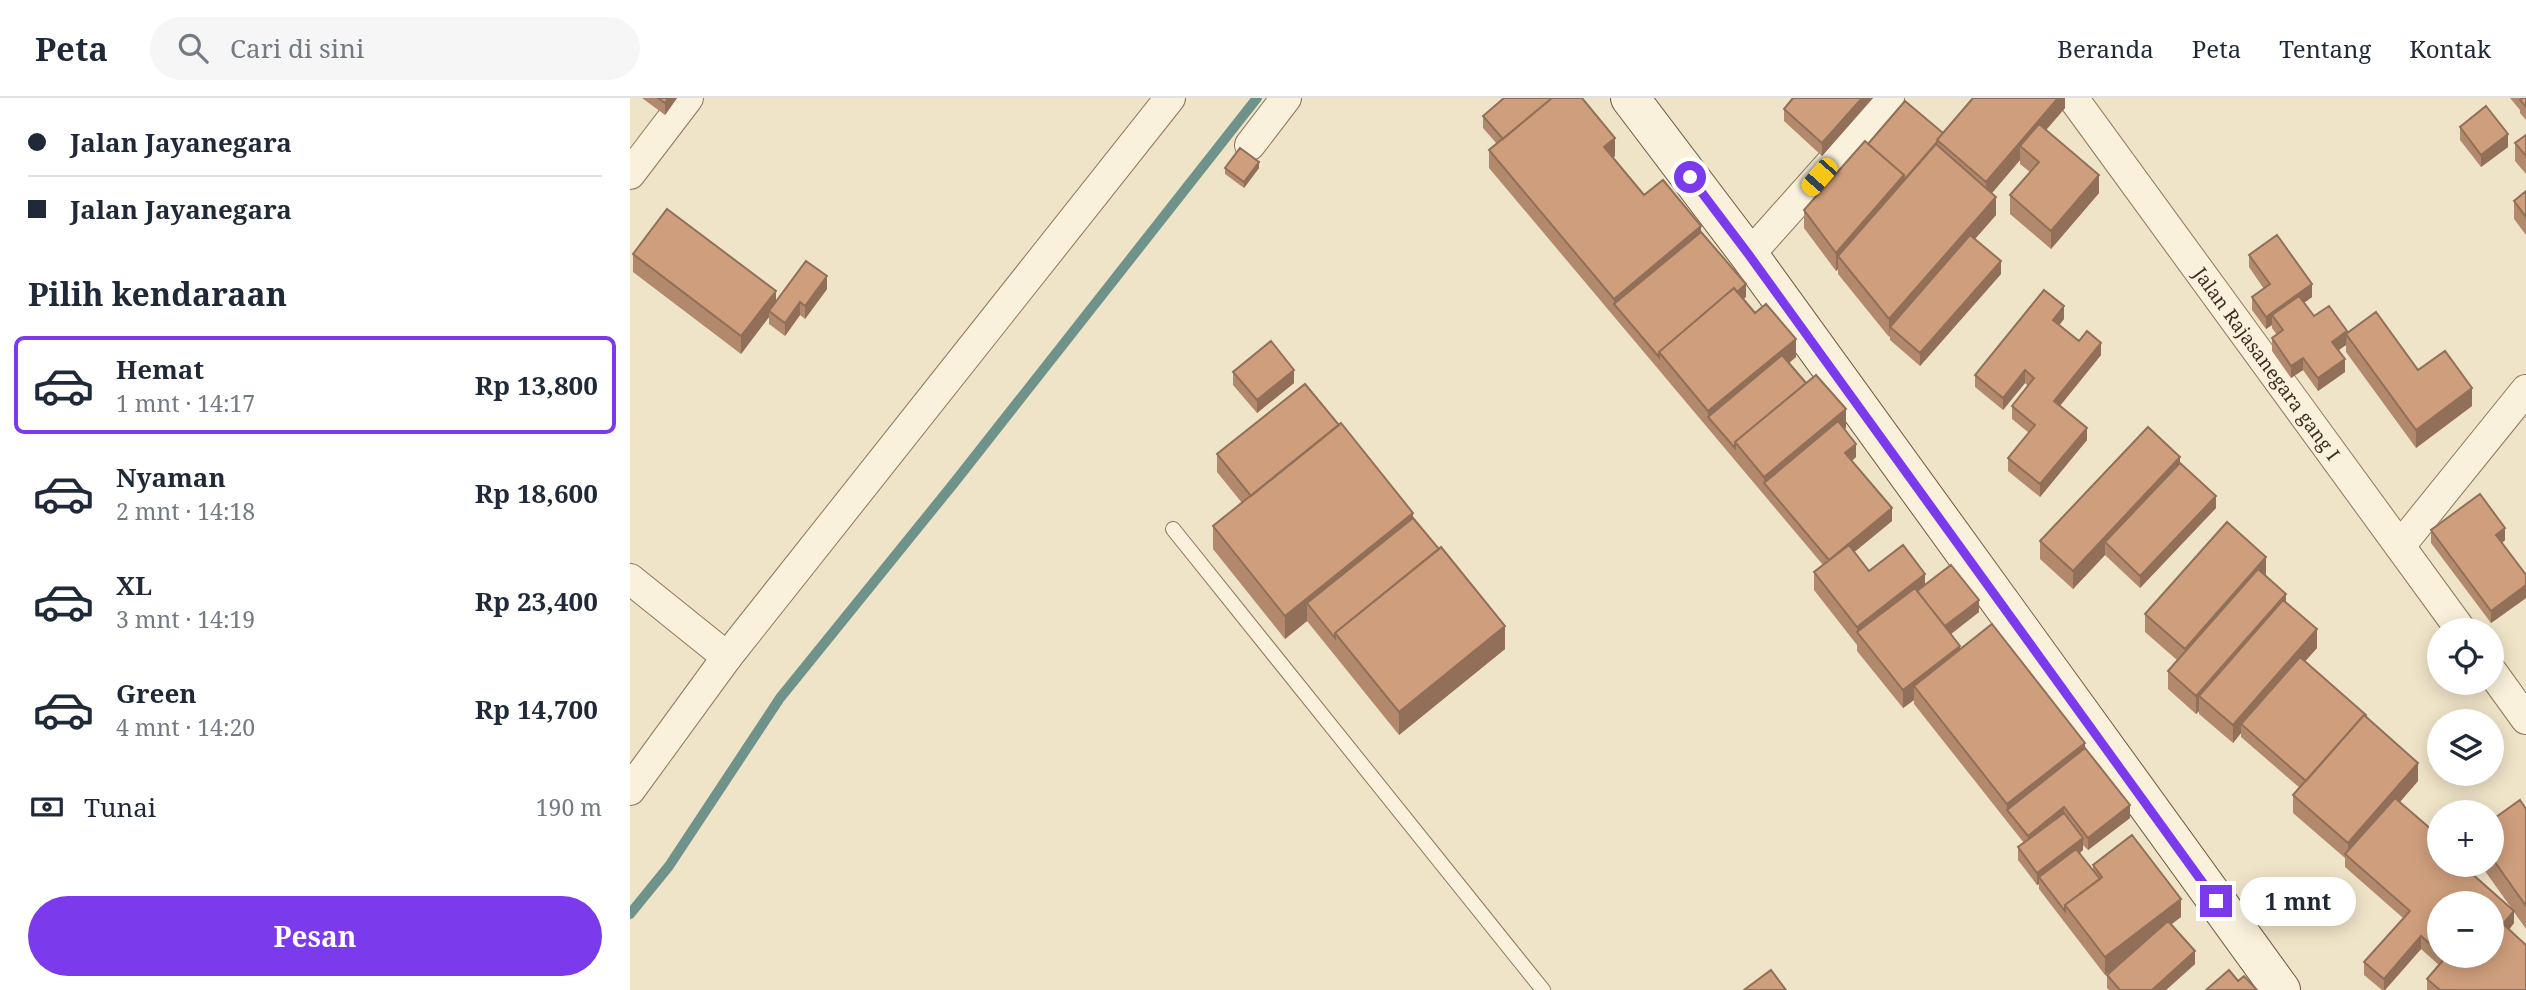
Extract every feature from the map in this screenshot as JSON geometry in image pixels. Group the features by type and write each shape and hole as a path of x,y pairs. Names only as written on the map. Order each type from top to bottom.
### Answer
{"main road":[{"path":"1630,98 1749,255 2280,990"}],"street":[{"path":"630,174 688,98"},
{"path":"630,790 727,657 1170,98"},
{"path":"1250,145 1286,98"},
{"path":"1749,255 1889,98"},
{"name":"Jalan Rajasanegara gang I","path":"2073,98 2452,618"},
{"path":"2400,546 2526,390"},
{"path":"630,579 727,657"},
{"path":"2504,689 2526,719"}],"lane":[{"path":"1173,529 1543,990"}],"building":[{"path":"1504,98 1552,98 1503,139 1483,116"},
{"path":"1552,98 1582,98 1615,138 1604,147 1644,195 1663,180 1701,226 1614,299 1489,150"},
{"path":"1793,98 1862,98 1822,143 1784,109"},
{"path":"1973,98 2058,98 1986,182 1937,140"},
{"path":"1905,101 1943,133 1904,180 1904,175 1868,144"},
{"path":"2486,106 2508,134 2481,155 2460,127"},
{"path":"2039,124 2099,175 2051,231 2010,195 2039,162 2020,146"},
{"path":"2526,135 2526,156 2515,143"},
{"path":"1865,141 1904,175 1836,253 1804,210"},
{"path":"1936,144 1996,197 1889,319 1838,256"},
{"path":"1240,148 1259,162 1244,182 1225,168"},
{"path":"2526,191 2526,217 2514,201"},
{"path":"667,209 776,291 741,336 633,254"},
{"path":"1701,232 1746,284 1737,292 1734,288 1659,352 1659,357 1614,304"},
{"path":"1970,235 2001,261 1920,353 1890,327"},
{"path":"2277,235 2312,284 2266,317 2252,297 2270,284 2249,255"},
{"path":"806,261 827,276 805,306 800,302 785,323 769,311"},
{"path":"1734,288 1755,313 1766,304 1796,339 1708,411 1659,352"},
{"path":"2044,290 2064,306 2053,320 2079,341 2087,331 2101,343 2054,401 2087,428 2040,484 2008,458 2035,425 2012,406 2034,378 2025,370 2003,398 1975,375"},
{"path":"2299,296 2314,316 2329,306 2347,331 2332,342 2345,359 2318,378 2303,358 2291,366 2272,338 2283,330 2272,315"},
{"path":"2376,312 2418,370 2445,351 2472,388 2416,430 2346,334"},
{"path":"1271,341 1294,370 1257,400 1233,372"},
{"path":"1782,355 1806,383 1735,442 1735,448 1708,417"},
{"path":"1816,375 1846,409 1764,477 1735,442"},
{"path":"1305,384 1339,425 1251,496 1217,454"},
{"path":"1838,421 1856,444 1845,453 1892,508 1829,560 1764,483"},
{"path":"1341,423 1413,513 1285,616 1213,526"},
{"path":"2148,427 2180,457 2073,571 2040,541"},
{"path":"2180,463 2216,496 2140,576 2105,542"},
{"path":"2480,494 2505,528 2496,535 2526,575 2526,585 2491,611 2431,530"},
{"path":"1413,518 1439,549 1335,633 1335,638 1307,603"},
{"path":"2227,522 2266,557 2185,649 2145,614"},
{"path":"1849,545 1869,571 1903,545 1925,574 1857,627 1814,572"},
{"path":"1441,547 1505,626 1399,712 1335,633"},
{"path":"1951,565 1979,600 1945,626 1917,591"},
{"path":"2258,569 2286,594 2196,696 2168,671"},
{"path":"1915,588 1960,646 1903,690 1857,632"},
{"path":"2283,600 2317,629 2233,725 2199,696"},
{"path":"1992,624 2085,743 2007,804 1914,686"},
{"path":"2300,657 2366,715 2306,781 2241,724"},
{"path":"2364,715 2418,763 2348,843 2293,795"},
{"path":"2085,748 2130,805 2088,838 2064,807 2028,836 2007,810"},
{"path":"2395,798 2427,826 2427,877 2476,877 2491,891 2427,891 2427,941 2421,936 2384,979 2364,962 2410,911 2345,854"},
{"path":"2520,800 2526,809 2526,906 2504,875 2504,811"},
{"path":"2064,813 2083,838 2037,873 2018,847"},
{"path":"2132,835 2181,899 2105,957 2065,905 2102,877 2093,865"},
{"path":"2076,849 2100,879 2065,905 2065,911 2039,877"},
{"path":"2504,902 2514,911 2504,923"},
{"path":"2168,921 2195,951 2152,990 2120,990 2107,975"},
{"path":"2504,925 2526,945 2526,990 2440,990 2427,979 2436,968 2504,968"},
{"path":"1771,970 1786,990 1744,990"},
{"path":"2229,970 2238,981 2244,976 2257,990 2206,990"}],"waterway":[{"path":"630,914 669,866 780,698 954,483 1257,98"}],"route":[{"path":"1690,177 2216,901"}]}
